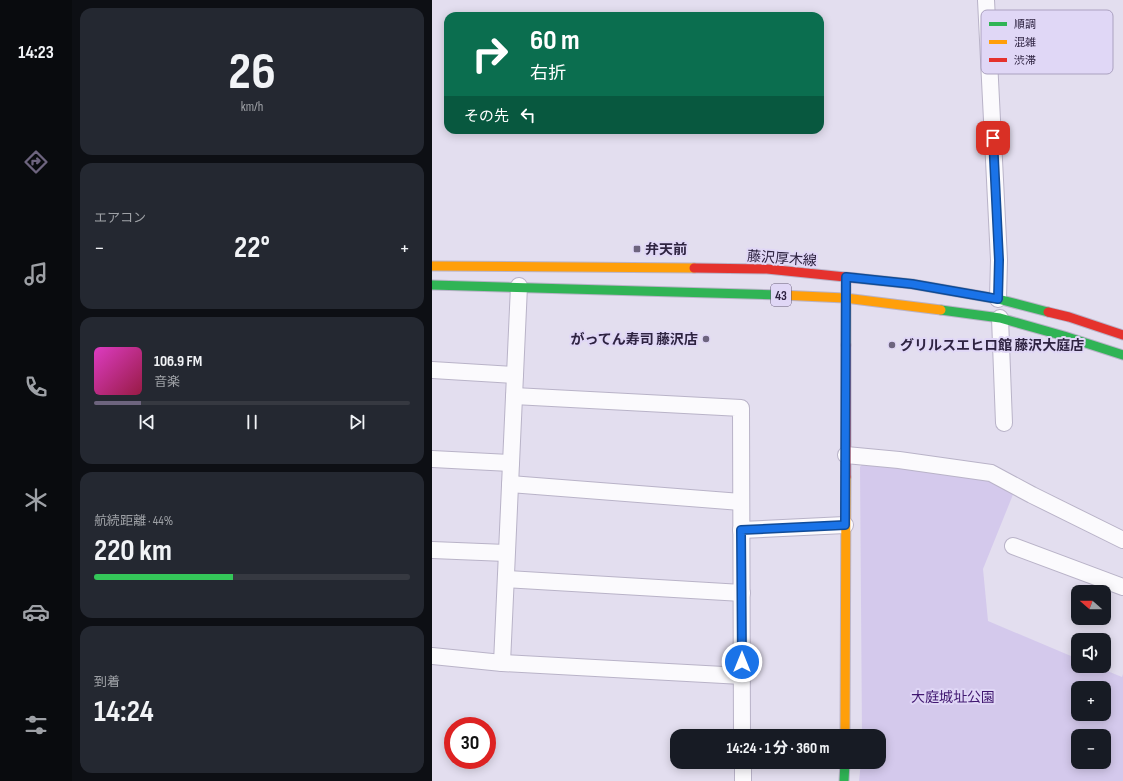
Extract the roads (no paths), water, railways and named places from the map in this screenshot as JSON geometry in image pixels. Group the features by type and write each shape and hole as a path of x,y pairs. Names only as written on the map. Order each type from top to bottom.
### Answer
{"main road":[{"name":"藤沢厚木線","path":"432,266 767,269 912,284 998,299 1069,317 1123,335"},
{"path":"845,729 846,277"},
{"name":"43","path":"432,284 845,298 1000,318 1123,355"},
{"path":"844,769 844,781"}],"street":[{"path":"986,0 987,10"},
{"path":"990,74 999,252 998,299"},
{"path":"502,663 506,553 520,286"},
{"path":"1000,318 1004,423"},
{"path":"432,370 515,375"},
{"path":"514,396 741,408 742,729"},
{"path":"846,455 899,460 991,473 1123,540"},
{"path":"432,459 511,463"},
{"path":"510,484 741,502"},
{"path":"741,530 845,525"},
{"path":"1013,546 1123,587"},
{"path":"432,550 506,553"},
{"path":"506,579 742,593"},
{"path":"432,656 502,663 742,676"},
{"path":"743,769 743,781"}],"place":[{"name":"弁天前","path":"637,249"},
{"name":"がってん寿司 藤沢店","path":"706,339"},
{"name":"グリルスエヒロ館 藤沢大庭店","path":"892,345"}],"park label":[{"name":"大庭城址公園","path":"953,697"}]}
